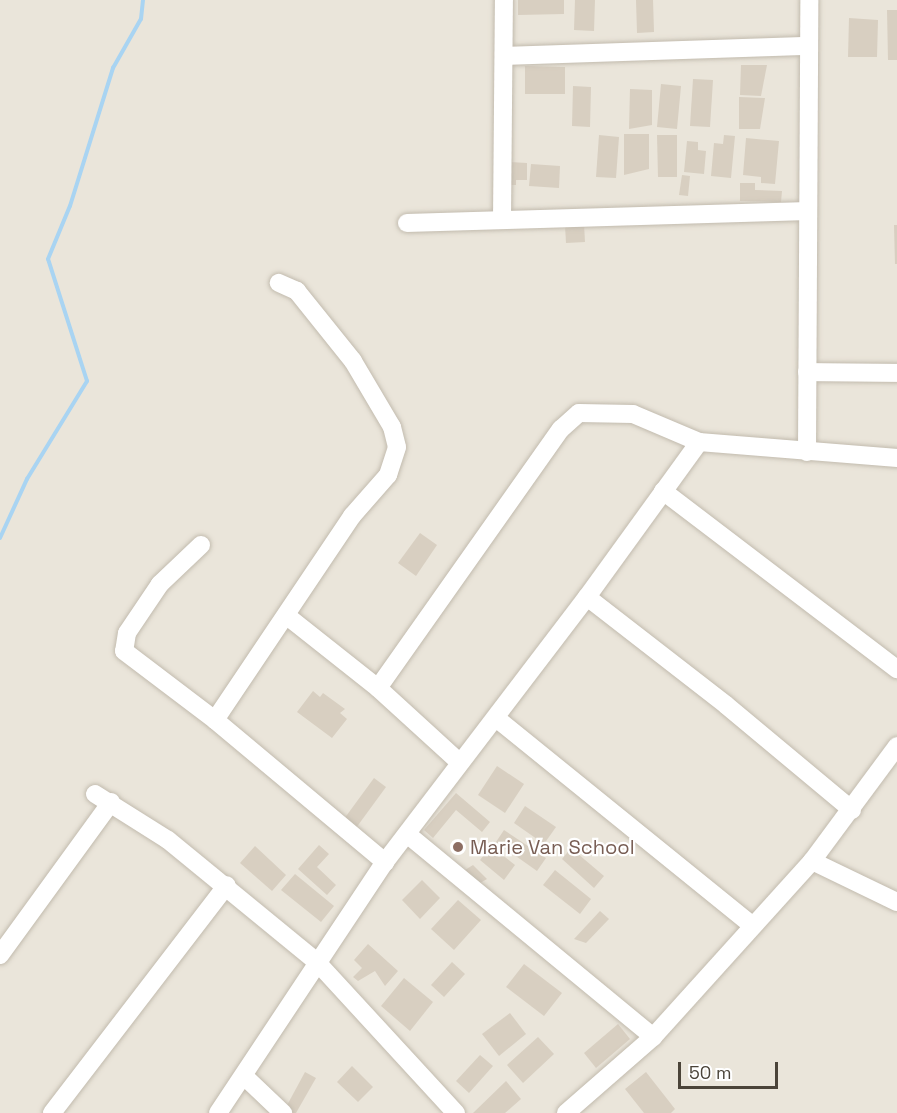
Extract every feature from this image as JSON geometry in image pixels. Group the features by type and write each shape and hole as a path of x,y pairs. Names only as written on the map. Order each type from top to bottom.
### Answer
{"street":[{"path":"502,220 504,0"},
{"path":"807,452 809,0"},
{"path":"504,56 809,46"},
{"path":"407,223 808,211"},
{"path":"215,720 352,516 388,475 397,447 392,427 353,361 297,291 279,283"},
{"path":"807,372 897,373"},
{"path":"378,688 561,429 579,413 633,414 699,442 897,458"},
{"path":"218,1113 244,1076 316,961 385,862 587,597 699,442"},
{"path":"663,491 897,669"},
{"path":"201,545 189,559 171,570 123,644 124,651 215,720 385,862"},
{"path":"587,597 726,705 852,810"},
{"path":"287,616 378,688 459,762"},
{"path":"496,718 752,925"},
{"path":"566,1113 653,1037 812,861 852,810 897,746"},
{"path":"0,955 103,798 227,885 316,961 456,1113"},
{"path":"407,834 653,1037"},
{"path":"812,861 897,902"},
{"path":"52,1113 227,885"},
{"path":"244,1076 283,1113"}],"shaded area":[{"path":"0,0 897,0 897,1113 0,1113"}],"building":[{"path":"518,0 564,0 564,14 518,15"},
{"path":"575,0 595,0 594,31 574,30"},
{"path":"636,0 653,0 654,32 637,33"},
{"path":"887,10 897,10 897,60 888,60"},
{"path":"849,18 878,20 877,57 848,57"},
{"path":"741,65 767,65 761,96 740,95"},
{"path":"525,66 565,67 565,94 525,94"},
{"path":"693,79 713,80 710,127 690,126"},
{"path":"661,84 681,86 677,129 657,127"},
{"path":"573,86 591,87 590,127 572,126"},
{"path":"630,89 652,90 652,125 629,129"},
{"path":"739,97 765,98 760,129 739,129"},
{"path":"624,134 649,134 649,169 624,175"},
{"path":"599,135 619,137 616,178 596,177"},
{"path":"657,135 677,135 677,177 658,177"},
{"path":"724,135 735,136 731,178 711,176 714,143 723,144"},
{"path":"746,138 779,141 775,184 761,183 761,177 743,175"},
{"path":"687,141 698,142 698,150 706,151 704,174 684,172"},
{"path":"510,162 527,163 527,180 516,180 516,185 510,185"},
{"path":"531,164 560,166 559,188 529,186"},
{"path":"682,175 690,176 688,196 679,195"},
{"path":"740,183 755,183 755,190 782,191 781,202 740,201"},
{"path":"584,224 585,242 566,243 565,225"},
{"path":"894,225 897,225 897,264 895,264"},
{"path":"420,533 437,545 416,576 398,563"},
{"path":"313,691 320,697 323,693 345,709 340,713 347,719 332,738 297,712"},
{"path":"497,766 524,784 505,813 478,795"},
{"path":"374,778 386,787 356,828 344,819"},
{"path":"456,793 490,822 482,832 456,810 433,838 424,830"},
{"path":"525,806 556,827 544,844 514,823"},
{"path":"504,830 546,858 537,871 496,842"},
{"path":"319,845 329,854 317,867 336,885 327,895 298,869"},
{"path":"255,846 286,875 272,891 240,863"},
{"path":"491,846 515,865 504,880 480,860"},
{"path":"571,848 604,876 594,888 562,859"},
{"path":"473,865 487,879 480,883 465,870"},
{"path":"555,870 591,899 580,914 543,885"},
{"path":"295,874 334,906 321,922 281,890"},
{"path":"422,880 440,898 420,919 402,900"},
{"path":"458,900 481,920 454,950 431,929"},
{"path":"600,911 609,919 586,943 574,939"},
{"path":"368,944 398,971 385,986 375,971 358,981 353,977 362,968 354,960"},
{"path":"452,962 465,974 444,997 431,985"},
{"path":"524,964 562,993 544,1016 506,987"},
{"path":"404,978 433,1002 410,1031 381,1006"},
{"path":"510,1013 526,1034 499,1056 482,1034"},
{"path":"618,1024 630,1039 596,1068 584,1053"},
{"path":"538,1037 554,1054 523,1083 507,1065"},
{"path":"480,1055 493,1066 469,1093 456,1081"},
{"path":"352,1066 373,1087 358,1102 337,1082"},
{"path":"305,1072 316,1078 296,1113 293,1113 285,1109"},
{"path":"646,1072 675,1109 671,1113 644,1113 625,1089"},
{"path":"506,1081 521,1099 505,1113 473,1113"}],"waterway":[{"path":"0,538 27,479 87,381 48,259 70,206 113,68 141,19 143,0"}],"place":[{"name":"Marie Van School","path":"458,847"}]}
